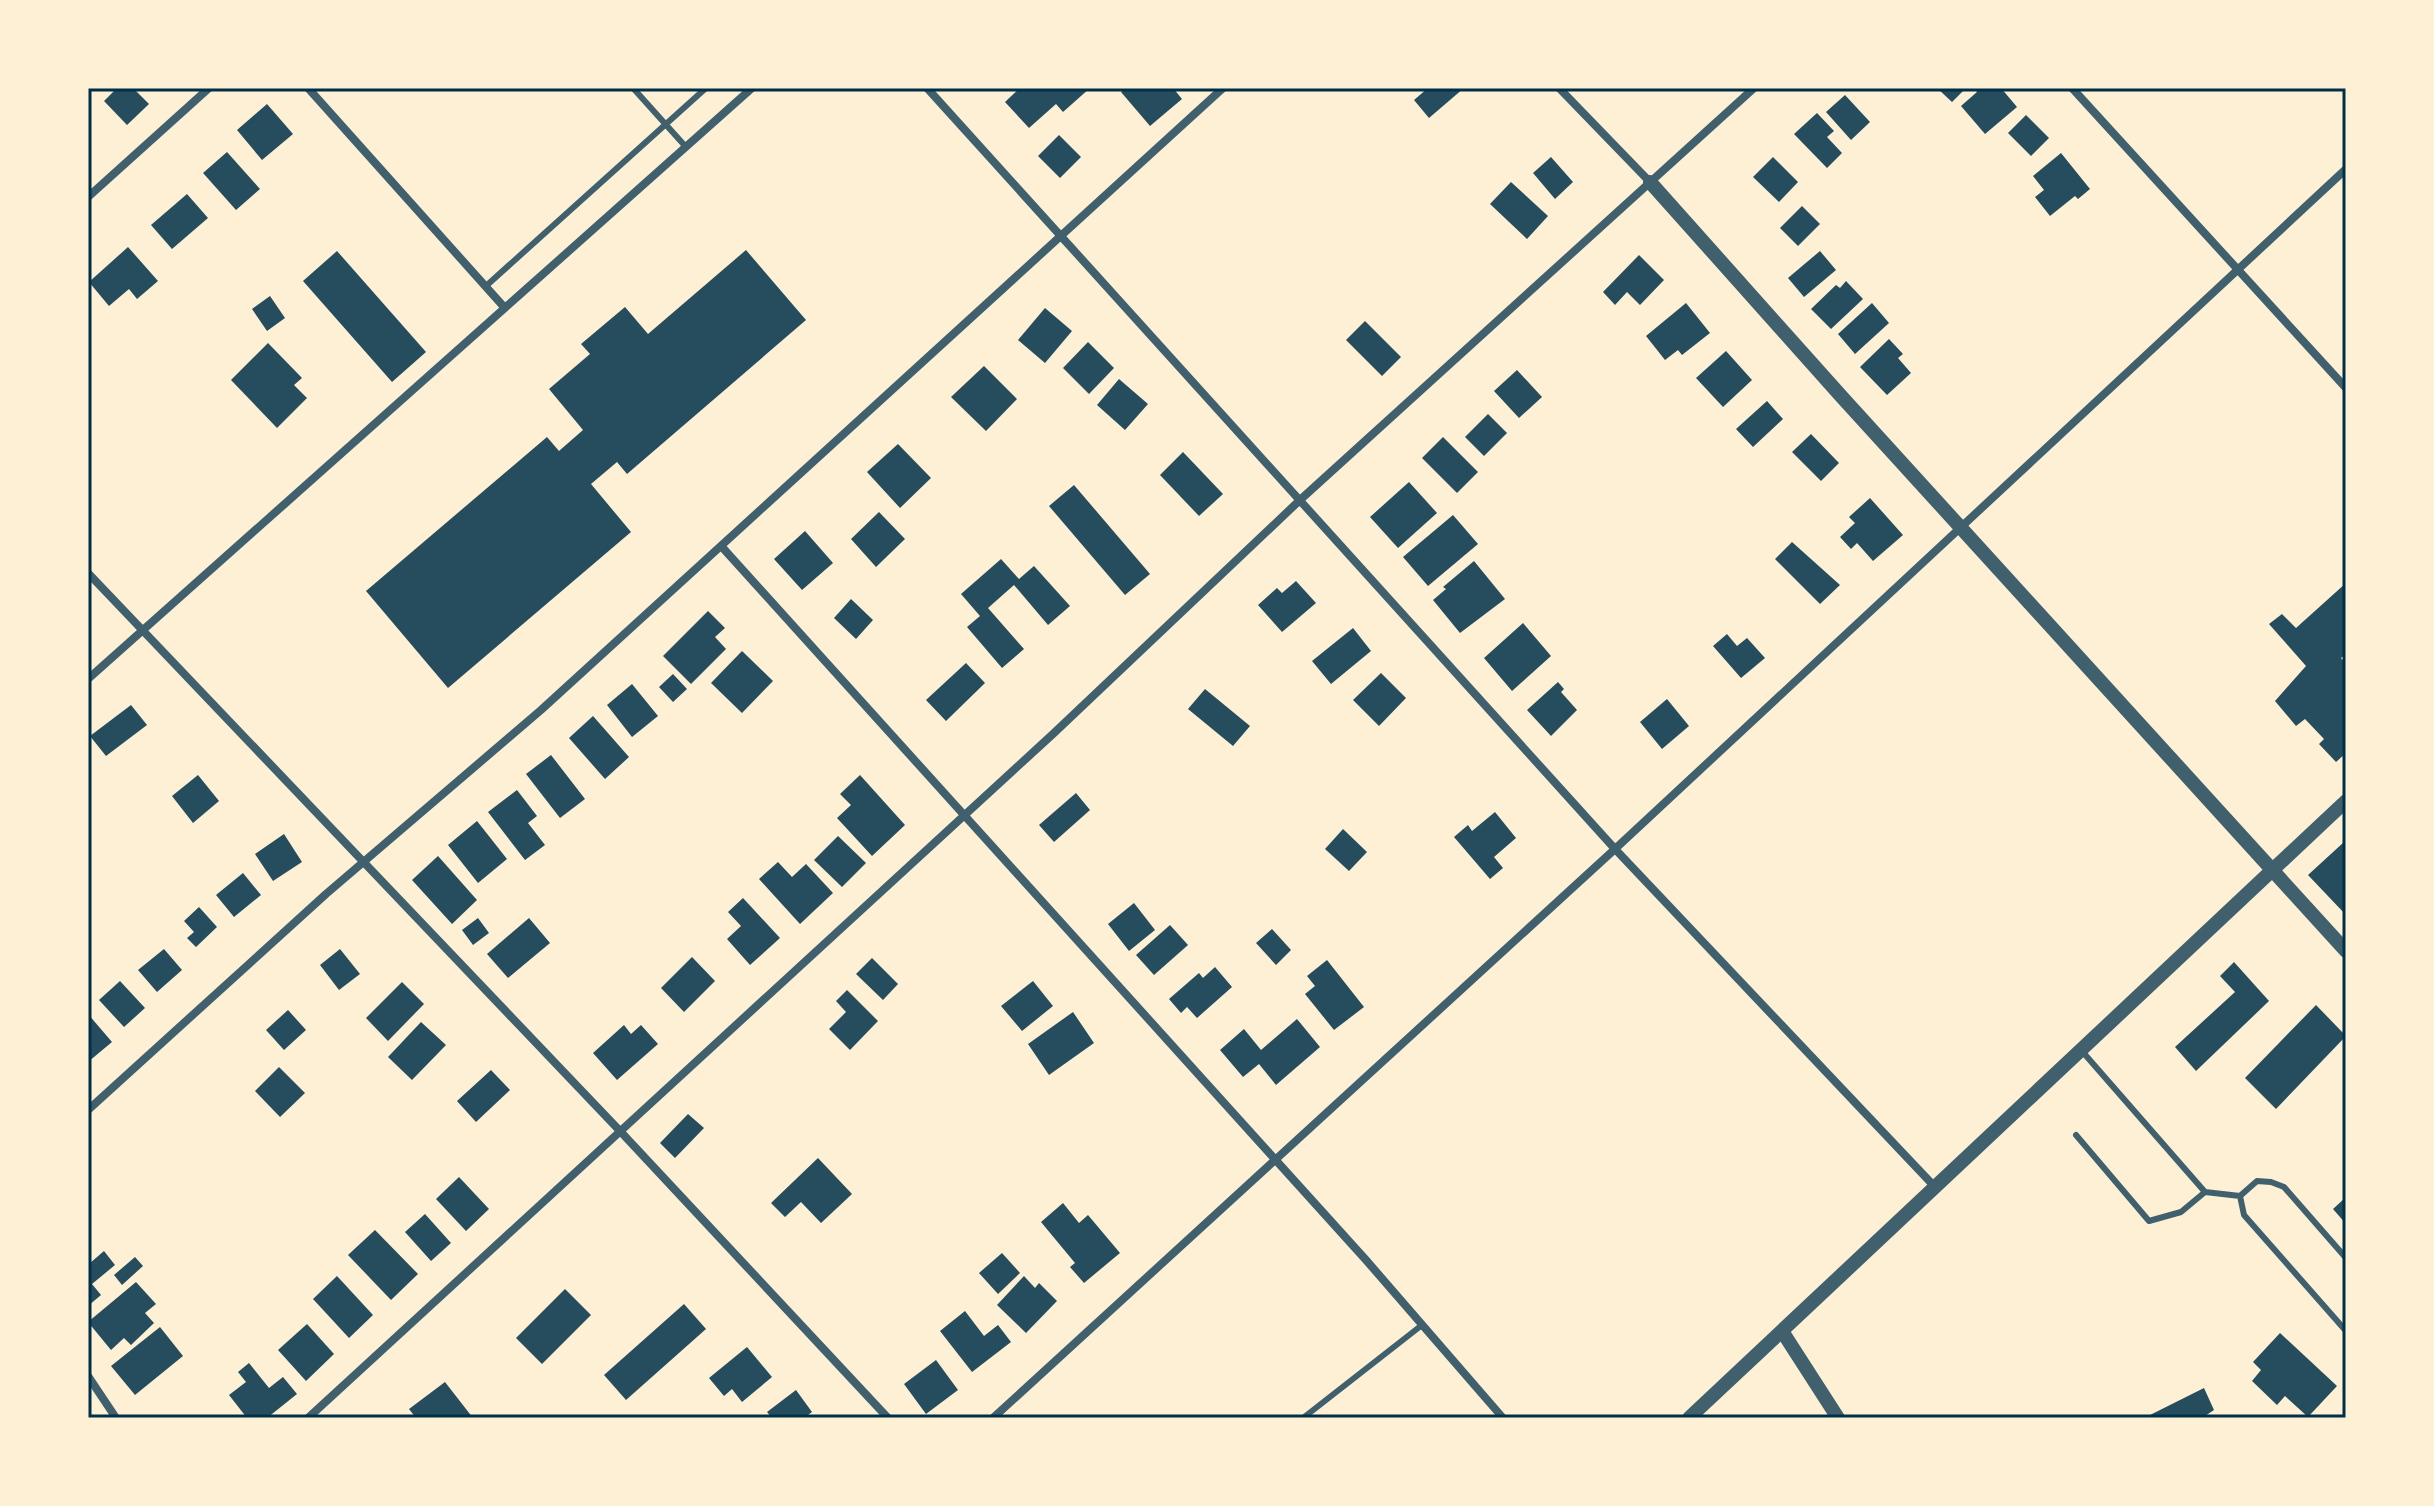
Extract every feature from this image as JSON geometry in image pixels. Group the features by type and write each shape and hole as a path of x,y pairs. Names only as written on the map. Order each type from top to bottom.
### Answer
{"street":[{"path":"88,197 209,88"},
{"path":"308,88 504,307"},
{"path":"88,679 752,88"},
{"path":"927,88 1615,849 1935,1187"},
{"path":"88,1110 326,894 541,710 1223,88"},
{"path":"1559,88 1650,182 2346,951"},
{"path":"308,1418 1054,733 1300,500 1754,88"},
{"path":"2072,88 2346,388"},
{"path":"993,1418 1615,849 2346,169"},
{"path":"722,547 1274,1159 1503,1418"},
{"path":"88,573 620,1131 888,1418"},
{"path":"1689,1418 2346,801"},
{"path":"1782,1331 1838,1418"},
{"path":"88,1376 116,1418"}],"lane":[{"path":"633,88 686,147"},
{"path":"486,286 706,88"},
{"path":"2081,1050 2205,1192 2240,1196 2257,1181 2284,1187 2346,1258"},
{"path":"2076,1135 2149,1221 2181,1212 2205,1192"},
{"path":"2240,1196 2244,1215 2346,1331"},
{"path":"1303,1418 1422,1325"}],"building":[{"path":"117,88 133,88 149,104 127,125 104,101"},
{"path":"1020,88 1090,88 1063,112 1056,104 1029,128 1005,102"},
{"path":"1126,88 1173,88 1182,99 1150,126 1121,92"},
{"path":"1428,88 1464,88 1429,118 1414,100"},
{"path":"1937,88 1966,88 1952,102"},
{"path":"1974,88 2001,88 2017,107 1985,134 1961,106 1977,92"},
{"path":"1845,95 1870,122 1851,140 1826,112"},
{"path":"267,104 293,134 262,160 237,130"},
{"path":"1817,113 1834,131 1827,137 1842,153 1827,168 1794,134"},
{"path":"2026,115 2049,138 2031,156 2008,133"},
{"path":"1059,135 1081,157 1060,178 1038,156"},
{"path":"227,152 260,189 236,210 203,173"},
{"path":"2061,153 2090,189 2078,199 2075,196 2050,216 2035,197 2044,190 2033,176"},
{"path":"1551,157 1573,182 1555,199 1533,173"},
{"path":"1773,157 1798,182 1779,202 1753,177"},
{"path":"1511,182 1548,216 1527,239 1490,204"},
{"path":"187,194 208,218 172,249 151,225"},
{"path":"1802,206 1820,224 1798,246 1780,228"},
{"path":"128,247 158,281 137,299 129,289 109,306 89,282"},
{"path":"746,250 806,320 627,474 617,462 591,484 631,532 448,688 366,591 547,437 559,451 583,430 549,389 590,354 581,344 625,307 648,334"},
{"path":"337,251 426,352 392,382 303,281"},
{"path":"1820,251 1836,270 1804,297 1788,278"},
{"path":"1639,255 1664,280 1640,305 1627,292 1615,305 1603,292"},
{"path":"1846,281 1863,299 1831,329 1811,309 1836,285 1840,288"},
{"path":"270,296 285,318 267,331 252,309"},
{"path":"1686,303 1710,333 1682,355 1678,350 1665,360 1646,336"},
{"path":"1872,303 1889,323 1855,354 1838,334"},
{"path":"1045,308 1072,331 1045,363 1018,340"},
{"path":"1365,321 1401,357 1382,376 1346,340"},
{"path":"1889,339 1903,354 1898,358 1911,373 1887,395 1860,367"},
{"path":"1088,342 1114,368 1089,394 1063,368"},
{"path":"268,343 302,378 294,385 307,398 277,428 231,380"},
{"path":"1726,351 1752,380 1723,407 1696,378"},
{"path":"984,366 1017,399 986,431 951,397"},
{"path":"1517,370 1542,397 1519,418 1494,391"},
{"path":"1119,379 1148,404 1125,430 1097,405"},
{"path":"1767,401 1783,419 1753,447 1736,429"},
{"path":"1488,414 1507,433 1484,456 1465,437"},
{"path":"1811,434 1839,463 1821,481 1792,452"},
{"path":"1443,437 1478,472 1457,493 1422,458"},
{"path":"898,444 931,478 900,508 867,472"},
{"path":"1183,452 1223,494 1199,516 1160,475"},
{"path":"1409,482 1437,513 1398,548 1370,517"},
{"path":"1074,485 1150,574 1125,595 1049,506"},
{"path":"1870,498 1903,535 1873,561 1857,543 1851,549 1840,537 1855,523 1849,517"},
{"path":"879,512 905,539 876,567 851,539"},
{"path":"1453,515 1478,544 1428,586 1403,557"},
{"path":"805,531 833,563 802,590 774,559"},
{"path":"1792,542 1840,585 1820,604 1775,559"},
{"path":"1001,559 1019,579 1034,566 1070,606 1048,625 1014,585 988,608 1024,649 1002,668 967,627 980,616 961,594"},
{"path":"1474,561 1505,599 1460,633 1433,600 1446,589 1443,587"},
{"path":"1296,581 1316,603 1282,632 1258,605 1277,588 1282,593"},
{"path":"2346,583 2346,654 2341,658 2346,664 2346,753 2336,762 2319,744 2324,739 2305,719 2296,726 2275,701 2306,666 2269,624 2282,614 2296,628"},
{"path":"851,599 873,620 856,639 834,618"},
{"path":"708,611 725,628 715,637 726,649 691,684 663,656"},
{"path":"1523,623 1551,656 1512,691 1484,658"},
{"path":"1353,628 1371,651 1331,684 1312,661"},
{"path":"1727,634 1737,646 1747,638 1765,658 1741,678 1713,646"},
{"path":"742,651 773,681 742,713 711,683"},
{"path":"966,663 985,683 946,721 926,700"},
{"path":"1381,673 1406,698 1379,726 1353,700"},
{"path":"673,674 687,689 673,702 659,687"},
{"path":"1558,682 1564,689 1561,692 1577,710 1551,736 1527,710"},
{"path":"632,684 658,716 632,737 607,705"},
{"path":"1205,689 1250,726 1233,746 1188,709"},
{"path":"1667,699 1689,726 1662,749 1640,722"},
{"path":"131,705 147,725 106,756 90,736"},
{"path":"593,716 629,757 605,779 569,738"},
{"path":"551,755 585,799 560,818 526,774"},
{"path":"198,775 219,801 193,823 172,796"},
{"path":"860,775 905,825 872,856 837,818 851,805 840,794"},
{"path":"517,790 537,816 528,823 545,845 525,860 488,812"},
{"path":"1076,793 1090,810 1054,842 1039,825"},
{"path":"1495,812 1516,838 1494,857 1503,868 1490,879 1454,837 1468,825 1472,831"},
{"path":"477,821 507,859 478,883 448,845"},
{"path":"1343,829 1367,852 1349,871 1325,849"},
{"path":"284,834 302,862 273,881 255,854"},
{"path":"838,836 866,863 842,887 814,860"},
{"path":"2344,842 2346,844 2346,915 2308,875"},
{"path":"438,856 477,900 452,924 412,880"},
{"path":"778,862 792,877 806,864 833,893 800,924 759,879"},
{"path":"243,873 261,895 234,917 216,895"},
{"path":"743,898 780,938 750,965 727,939 741,926 728,912"},
{"path":"1134,903 1155,930 1129,951 1108,924"},
{"path":"199,907 217,927 196,947 187,938 194,932 184,921"},
{"path":"478,918 489,933 473,945 462,930"},
{"path":"529,918 550,943 508,978 487,954"},
{"path":"1170,925 1188,945 1154,975 1136,955"},
{"path":"1272,929 1291,950 1276,965 1256,943"},
{"path":"164,949 182,970 157,992 138,970"},
{"path":"340,949 360,974 339,990 320,965"},
{"path":"692,957 715,981 684,1012 661,988"},
{"path":"872,958 898,984 883,1000 856,974"},
{"path":"1327,960 1364,1007 1334,1030 1305,994 1315,986 1307,976"},
{"path":"2234,962 2269,1001 2196,1071 2175,1047 2235,992 2220,976"},
{"path":"1215,967 1232,987 1197,1018 1187,1007 1181,1013 1169,999 1199,973 1203,978"},
{"path":"120,981 145,1008 124,1027 99,1000"},
{"path":"1033,981 1053,1006 1022,1031 1001,1006"},
{"path":"402,982 424,1004 388,1041 366,1018"},
{"path":"847,990 878,1021 850,1050 829,1029 846,1012 836,1001"},
{"path":"2316,1005 2346,1036 2276,1109 2245,1078"},
{"path":"288,1010 306,1030 284,1050 266,1030"},
{"path":"1073,1012 1094,1043 1049,1075 1028,1044"},
{"path":"88,1014 112,1042 88,1062"},
{"path":"1297,1019 1320,1047 1276,1085 1259,1064 1243,1077 1220,1050 1244,1029 1261,1050"},
{"path":"421,1022 446,1045 412,1080 388,1057"},
{"path":"624,1025 631,1034 641,1025 658,1044 617,1080 593,1053"},
{"path":"279,1067 305,1093 280,1117 255,1091"},
{"path":"491,1070 510,1090 476,1122 457,1101"},
{"path":"688,1114 704,1128 675,1158 660,1143"},
{"path":"818,1158 852,1194 821,1223 801,1202 785,1217 771,1203"},
{"path":"459,1177 489,1209 466,1231 436,1199"},
{"path":"2346,1197 2346,1224 2333,1209"},
{"path":"1063,1203 1079,1223 1088,1215 1120,1253 1084,1283 1070,1267 1075,1263 1041,1222"},
{"path":"425,1214 451,1243 431,1261 405,1232"},
{"path":"375,1230 418,1274 391,1300 348,1255"},
{"path":"104,1251 115,1265 92,1284 101,1295 88,1306 88,1261 90,1263"},
{"path":"1002,1253 1020,1273 998,1294 979,1273"},
{"path":"135,1257 143,1266 122,1285 114,1275"},
{"path":"337,1276 373,1315 349,1338 313,1299"},
{"path":"1024,1276 1035,1288 1039,1283 1057,1301 1026,1333 997,1305"},
{"path":"136,1282 156,1304 145,1313 154,1323 131,1345 124,1338 111,1350 88,1322"},
{"path":"565,1289 591,1315 542,1364 516,1338"},
{"path":"684,1304 706,1329 626,1400 604,1375"},
{"path":"965,1311 984,1336 998,1325 1011,1342 972,1372 940,1331"},
{"path":"307,1324 334,1354 306,1381 278,1350"},
{"path":"160,1327 183,1356 135,1395 111,1366"},
{"path":"2280,1333 2337,1386 2308,1417 2285,1396 2277,1405 2252,1381 2261,1370 2253,1362"},
{"path":"747,1347 772,1377 742,1402 732,1389 724,1396 709,1378"},
{"path":"936,1360 958,1390 926,1414 904,1384"},
{"path":"249,1363 269,1388 283,1377 297,1394 267,1418 247,1418 229,1395 246,1382 238,1372"},
{"path":"445,1382 473,1418 416,1418 409,1409"},
{"path":"2204,1388 2214,1410 2202,1418 2144,1418"},
{"path":"796,1390 812,1412 804,1418 772,1418 767,1412"}]}
